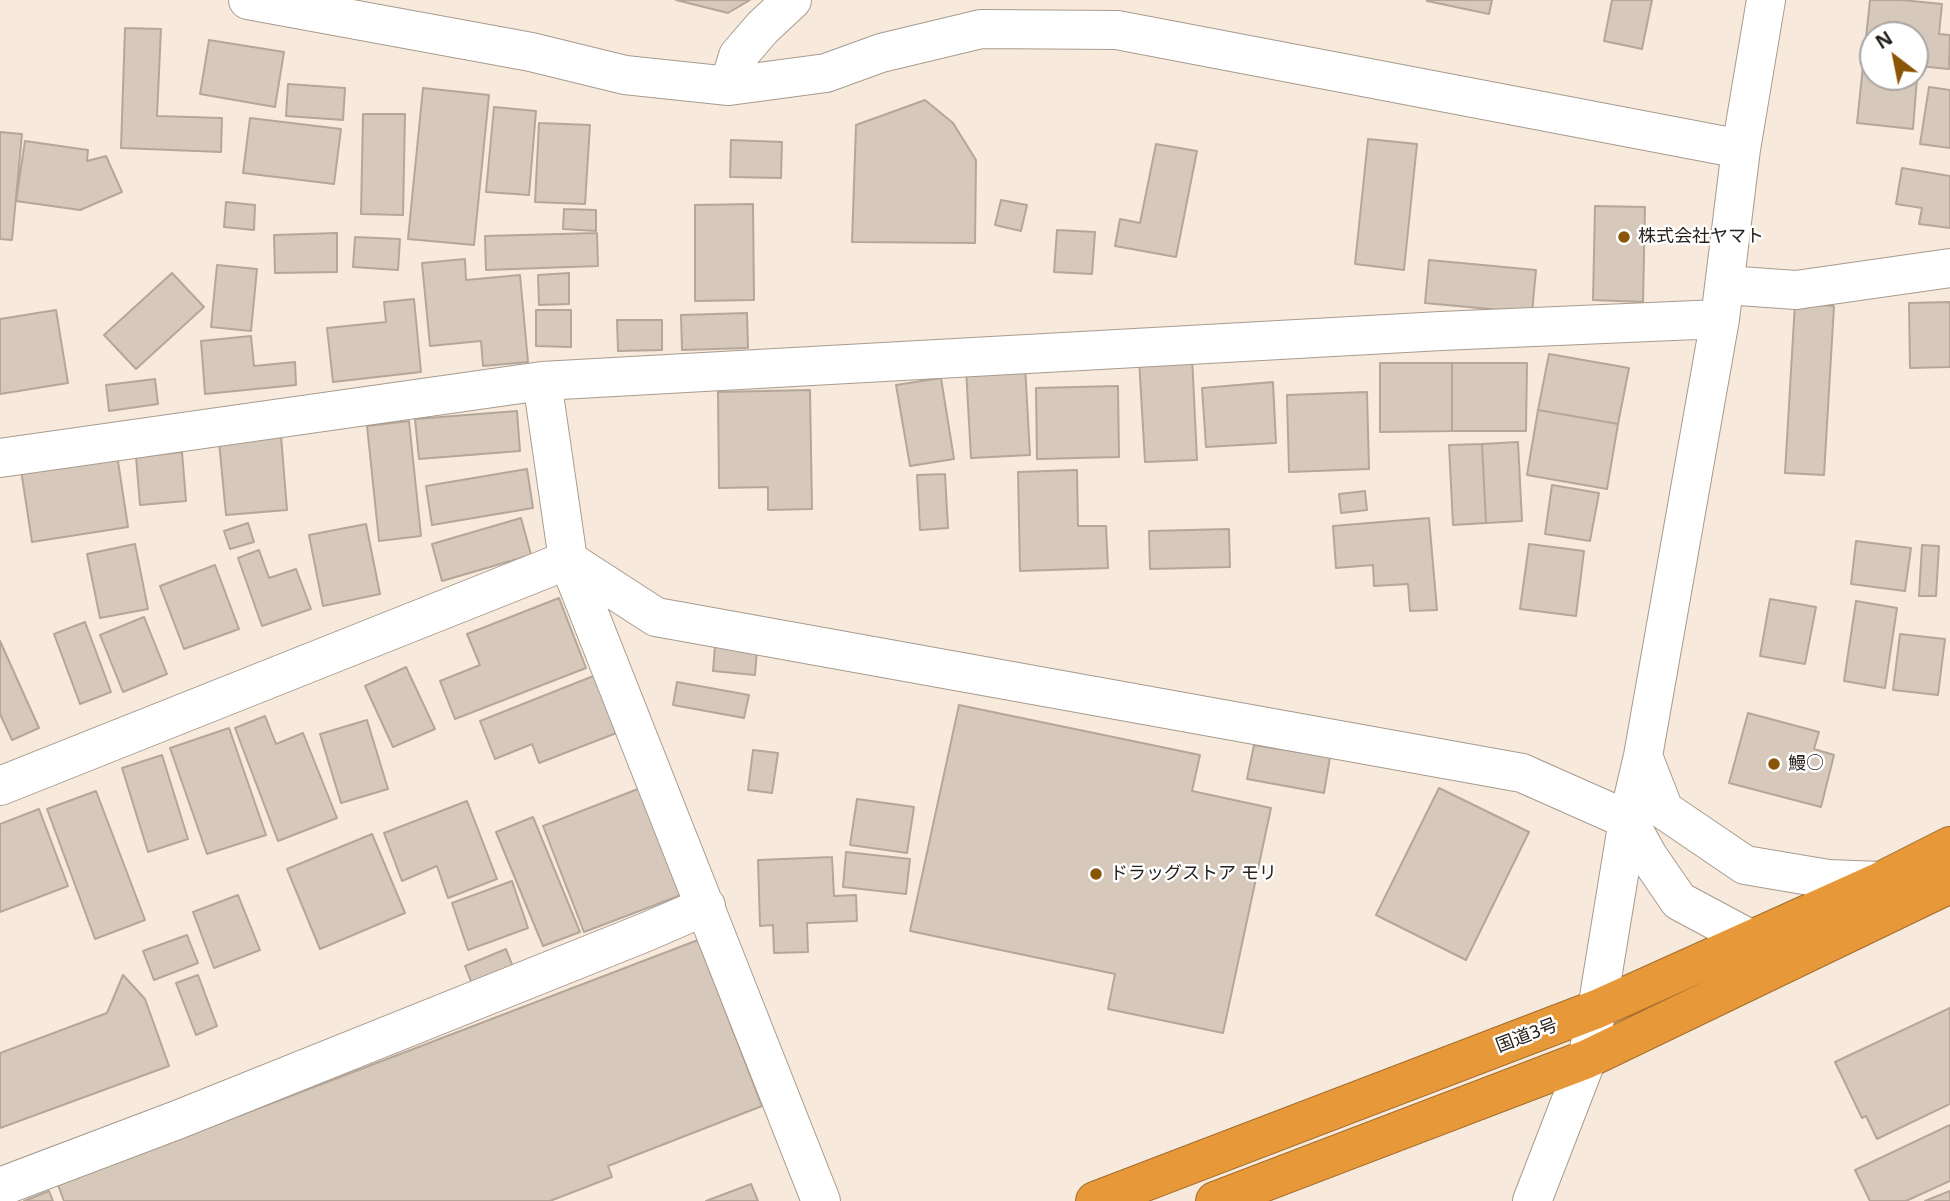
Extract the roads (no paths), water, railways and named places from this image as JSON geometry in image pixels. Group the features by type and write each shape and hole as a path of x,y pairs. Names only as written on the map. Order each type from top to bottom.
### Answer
{"highway":[{"name":"国道3号","path":"1095,1201 1597,1009 1881,881 1950,846"},
{"path":"1215,1201 1587,1059 1950,884"}],"street":[{"path":"248,0 531,52 625,75 729,86 826,72 881,53 981,29 1117,30 1741,149"},
{"path":"729,86 738,56 763,27 792,0"},
{"path":"1532,1201 1587,1059 1597,1009 1628,820 1643,756 1722,302 1741,149 1766,0"},
{"path":"0,458 542,381 1441,331 1722,302 1950,268"},
{"path":"542,381 568,560 821,1201"},
{"path":"0,786 568,560"},
{"path":"568,560 656,617 1522,773 1628,820 1648,856 1679,901 1750,939 1822,946"},
{"path":"1643,756 1664,810 1745,865 1828,879 1881,881"},
{"path":"0,1187 177,1120 706,906"}],"place":[{"name":"株式会社ヤマト","path":"1624,237"},
{"name":"鰻○","path":"1774,764"},
{"name":"ドラッグストア モリ","path":"1096,874"}]}
